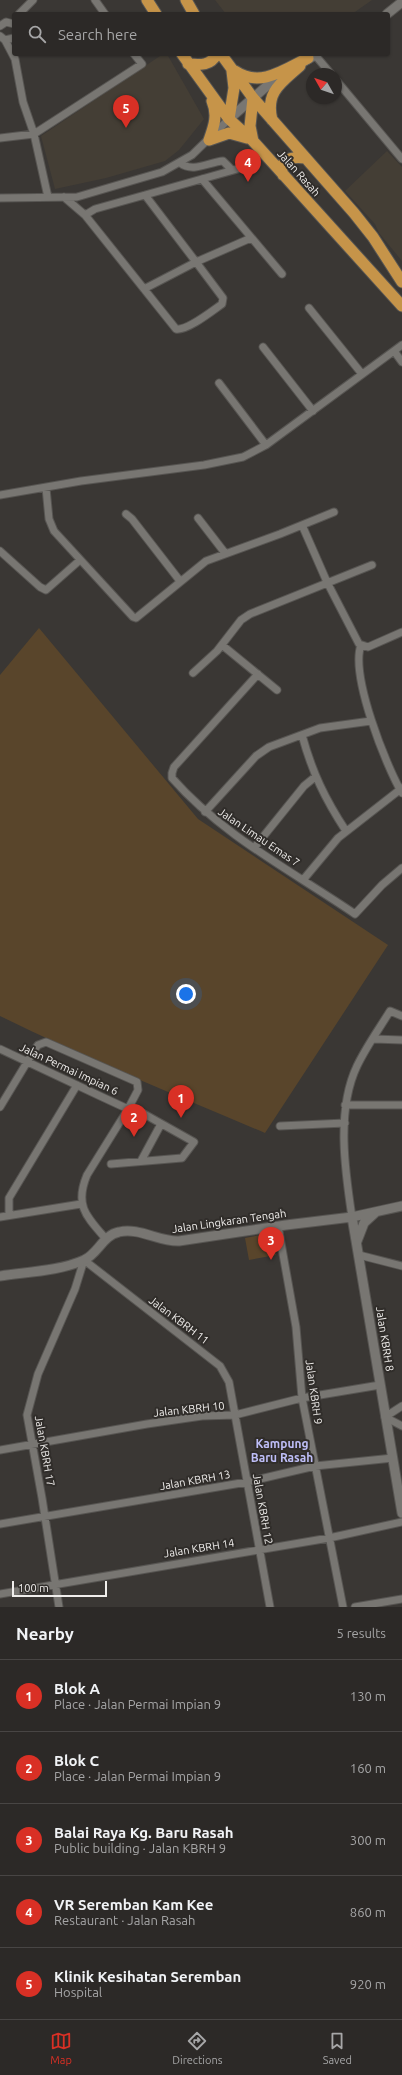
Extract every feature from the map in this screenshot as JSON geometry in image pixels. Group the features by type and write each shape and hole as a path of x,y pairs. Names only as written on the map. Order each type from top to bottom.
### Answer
{"highway":[{"path":"147,0 155,12"},
{"path":"186,0 193,12"},
{"name":"Jalan Rasah","path":"183,56 206,90 229,119 253,141 402,306"},
{"path":"188,64 208,64 215,56"},
{"name":"Jalan Rasah","path":"222,56 253,98 273,122 324,177 374,237 402,282"},
{"path":"231,69 243,76 260,80 313,56"},
{"path":"273,122 270,102 276,89 313,56"},
{"path":"229,119 234,88 231,69"},
{"path":"206,90 215,109 214,125 209,140"},
{"path":"253,98 250,126 253,141"},
{"path":"209,140 229,133 238,134 253,141"},
{"path":"283,175 281,168 285,161 293,157 305,158"}],"street":[{"path":"21,12 33,0"},
{"path":"95,0 104,12"},
{"path":"390,12 402,2"},
{"path":"0,26 6,22 12,22"},
{"path":"3,38 12,52"},
{"path":"15,56 23,102 34,134 48,197"},
{"path":"0,138 34,134 142,64 136,56"},
{"path":"0,198 77,196 119,186 162,172 180,163 209,140 229,119 253,98 313,56 324,68"},
{"path":"342,87 402,159"},
{"path":"180,163 185,166 196,167 223,161 232,170"},
{"path":"85,215 95,209 255,164"},
{"path":"202,179 282,274"},
{"path":"64,197 85,215 172,326 176,330 181,330 222,304 223,298 145,195"},
{"path":"144,289 196,262 251,238"},
{"path":"309,308 362,374"},
{"path":"0,495 46,488 81,480 204,465 243,457 266,446 402,344"},
{"path":"262,347 313,411"},
{"path":"394,351 402,362"},
{"path":"219,382 266,446"},
{"path":"46,488 51,524 60,538 133,617 136,618 206,561 334,512"},
{"path":"126,514 132,519 180,581"},
{"path":"198,518 225,553"},
{"path":"302,525 327,582 361,646 358,660 371,721 386,761 401,791 346,831 332,845 303,880"},
{"path":"0,551 40,587 46,590 80,560"},
{"path":"193,673 222,645 241,620 250,614 372,564"},
{"path":"361,646 368,647 402,632"},
{"path":"222,645 277,690"},
{"name":"Jalan Limau Emas 7","path":"258,674 174,766 172,778 205,812 254,848 355,914 382,885 402,868"},
{"path":"205,812 256,756 269,747 320,728 371,721"},
{"path":"302,735 315,778 327,801 346,831"},
{"path":"254,848 307,783 315,778"},
{"path":"352,1217 346,1178 345,1105 357,1065 390,1011 402,1016"},
{"path":"374,1039 402,1040"},
{"path":"0,1107 38,1045 46,1042 137,1082 138,1090 128,1109 87,1175 82,1187 81,1204 87,1218 106,1239"},
{"name":"Jalan Permai Impian 6","path":"0,1049 128,1109 137,1110 194,1142 182,1158 141,1161"},
{"path":"9,1215 9,1198 77,1085"},
{"path":"345,1105 402,1105"},
{"path":"280,1126 345,1123"},
{"path":"112,1164 141,1161 161,1124"},
{"path":"0,1217 81,1204"},
{"name":"Jalan Lingkaran Tengah","path":"0,1276 70,1265 84,1260 106,1239 115,1233 123,1231 139,1233 169,1242 352,1217 402,1206"},
{"path":"357,1242 364,1223 379,1210"},
{"name":"Jalan KBRH 8","path":"352,1217 385,1417 402,1509"},
{"name":"Jalan KBRH 9","path":"278,1226 296,1327 302,1398 342,1607"},
{"path":"359,1255 402,1266"},
{"name":"Jalan KBRH 11","path":"84,1260 220,1366 229,1382 235,1415"},
{"name":"Jalan KBRH 17","path":"59,1607 45,1515 27,1415 29,1401 38,1374 75,1289 84,1260"},
{"name":"Jalan KBRH 10","path":"0,1450 147,1424 202,1416 235,1415 302,1398 380,1385"},
{"path":"402,1406 385,1417 402,1426"},
{"name":"Jalan KBRH 12","path":"235,1415 270,1607"},
{"name":"Jalan KBRH 13","path":"0,1524 45,1515 247,1482 315,1466 393,1458"},
{"name":"Jalan KBRH 14","path":"0,1594 144,1568 329,1538 402,1522"},
{"path":"355,1607 402,1599"}],"shaded area":[{"path":"215,0 372,0 355,12 224,12"},
{"path":"160,56 168,56 204,119 179,150 165,161 106,178 55,189 41,136"},
{"path":"387,151 402,167 402,261 379,233 375,224 345,191"},
{"path":"39,628 198,819 388,945 265,1133 99,1062 0,1016 0,675"},
{"path":"272,1233 276,1255 249,1260 245,1238"}],"place":[{"name":"Klinik Kesihatan Seremban","path":"126,128"},
{"name":"VR Seremban Kam Kee","path":"248,182"},
{"name":"Blok A","path":"181,1118"},
{"name":"Blok C","path":"134,1137"},
{"name":"Balai Raya Kg. Baru Rasah","path":"271,1260"}],"district":[{"name":"Kampung Baru Rasah","path":"282,1450"}]}
